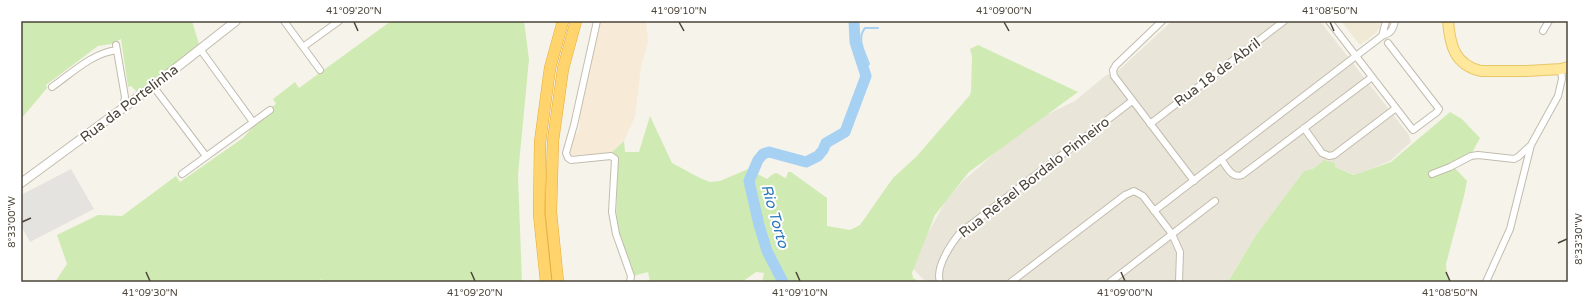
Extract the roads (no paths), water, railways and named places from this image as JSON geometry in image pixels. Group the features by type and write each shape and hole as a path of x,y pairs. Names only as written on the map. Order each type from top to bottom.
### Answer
{"highway":[{"path":"546,282 540,214 540,142 550,68 563,21"},
{"path":"558,282 552,212 552,141 563,69 576,21"}],"main road":[{"path":"1448,21 1449,36 1453,48 1462,62 1470,68 1481,71 1527,72 1564,68"}],"street":[{"name":"Rua da Portelinha","path":"21,183 153,86 236,21"},
{"path":"284,21 320,70"},
{"path":"303,46 338,21"},
{"path":"597,21 574,125 566,153 568,158 572,160 611,156 615,159 612,212 616,234 631,276 630,282"},
{"path":"1162,21 1116,65 1114,76 1194,181"},
{"name":"Rua 18 de Abril","path":"1150,124 1284,21"},
{"path":"1329,21 1413,130 1439,109 1388,44"},
{"path":"1382,36 1386,21"},
{"path":"1154,211 1382,36 1389,34 1394,29 1395,21"},
{"path":"1543,31 1549,21"},
{"path":"52,87 92,58 116,47 125,97 123,108"},
{"path":"200,49 253,122"},
{"path":"1486,282 1510,229 1531,145 1558,96 1564,68"},
{"path":"1221,159 1233,175 1238,177 1242,175 1372,77"},
{"path":"153,86 206,156"},
{"name":"Rua Refael Bordalo Pinheiro","path":"940,282 940,268 949,247 960,233 1132,101"},
{"path":"1304,128 1322,153 1329,156 1334,154 1396,108"},
{"path":"182,174 270,110"},
{"path":"1432,174 1450,168 1471,156 1478,154 1514,159 1531,145"},
{"path":"1011,282 1125,195 1134,191 1143,196 1172,234 1180,252 1179,282"},
{"path":"1110,282 1216,201"}],"waterway":[{"name":"Rio Torto","path":"783,282 767,251 759,225 749,181 758,160 763,154 769,152 806,162 818,156 826,143 845,132 866,76 855,42 854,21"},
{"path":"863,69 869,64 862,46 862,32 865,28 878,28"}]}
